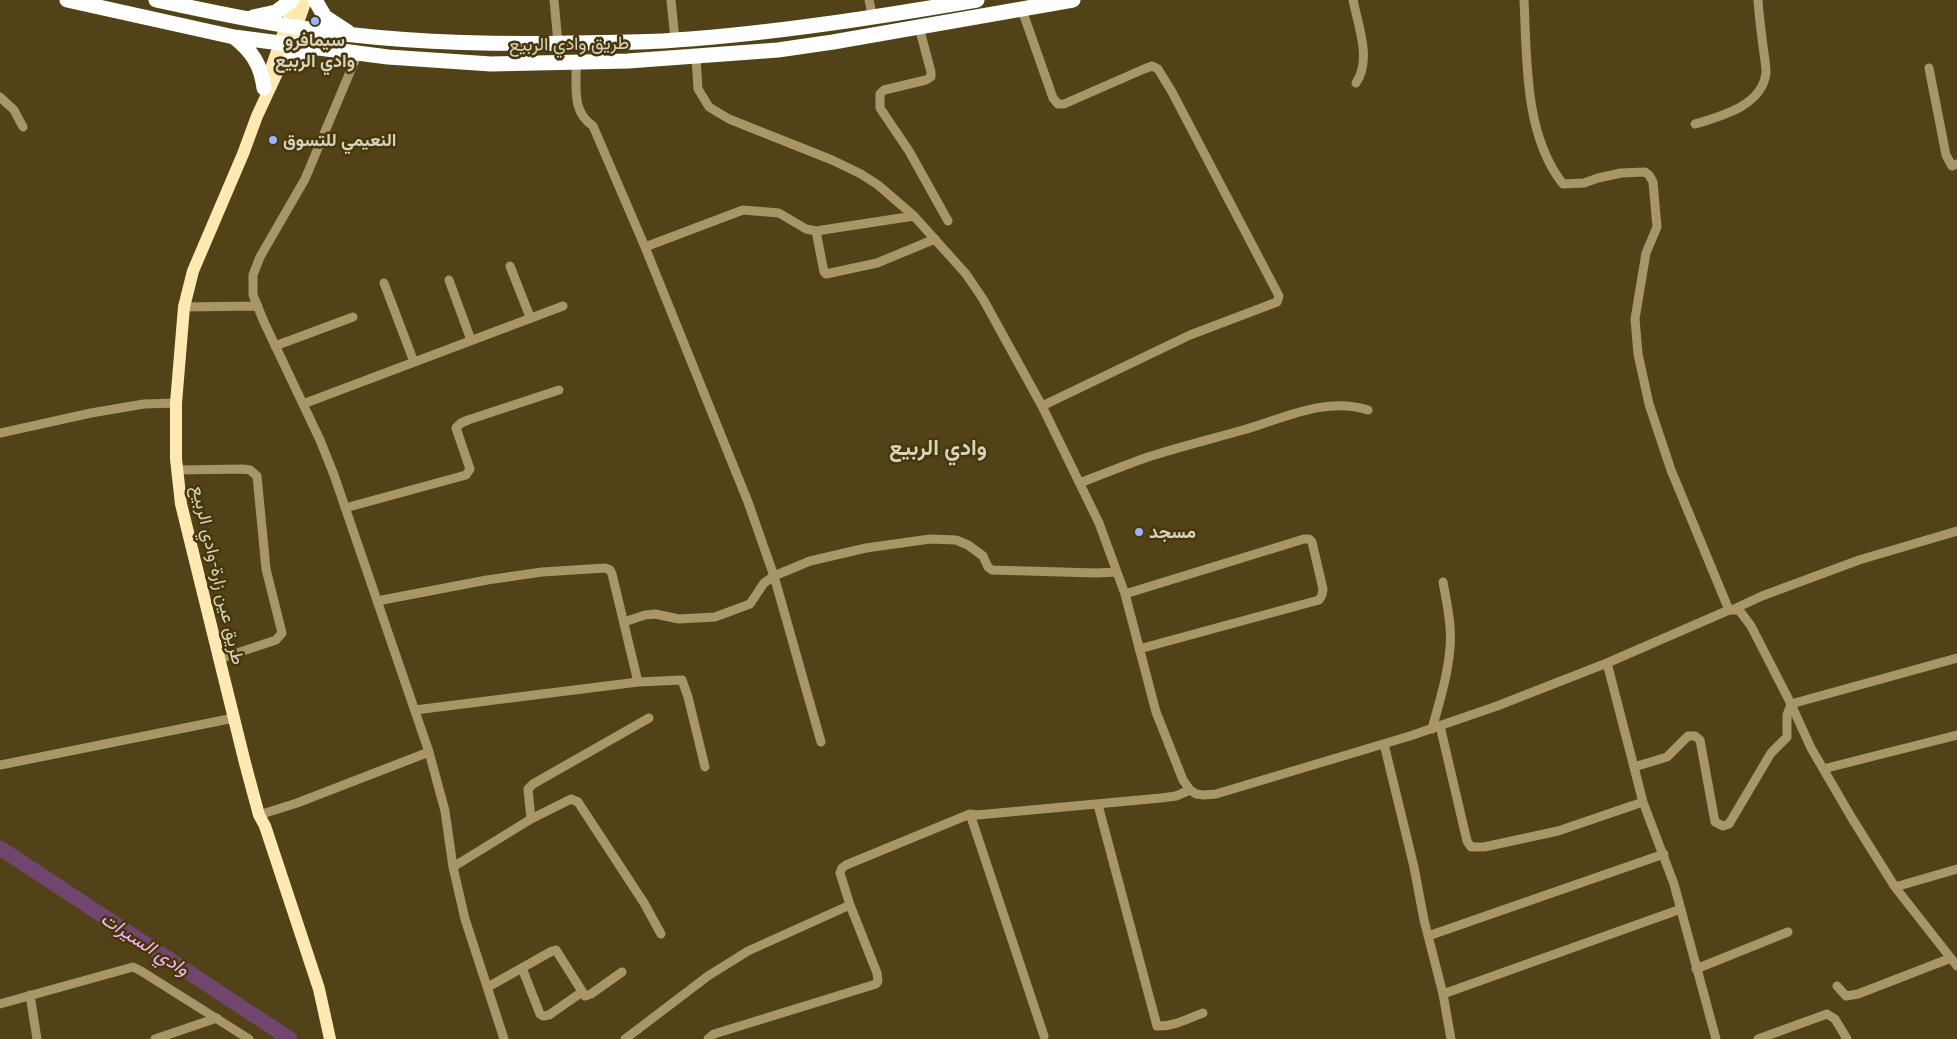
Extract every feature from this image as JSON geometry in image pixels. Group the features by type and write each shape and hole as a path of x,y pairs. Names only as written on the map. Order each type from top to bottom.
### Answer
{"highway":[{"name":"طريق وادي الربيع","path":"67,0 234,37 358,53 491,64 576,64 696,57 824,44 1073,0"},
{"path":"156,0 290,27 352,35 459,43 676,40 873,18 977,0"},
{"path":"247,19 276,12 294,0"},
{"path":"315,0 325,17 352,35"},
{"path":"234,37 248,49 259,64 264,88"},
{"path":"280,67 297,54 322,49"}],"main road":[{"path":"257,116 280,67 290,27 294,0"},
{"path":"290,27 306,0"},
{"path":"257,116 264,88 285,44"},
{"name":"طريق عين زارة-وادي الربيع","path":"257,116 243,154 200,253 184,307 176,404 177,470 181,504 259,815 265,826 319,989 329,1034"},
{"path":"329,1034 340,1039"}],"street":[{"path":"554,0 558,43"},
{"path":"671,0 676,40"},
{"path":"870,0 873,18"},
{"path":"1353,0 1364,56 1361,76 1356,83"},
{"path":"1524,0 1529,94 1534,118 1550,164 1558,178 1563,184 1573,184 1621,173 1645,172 1653,182 1657,227 1646,253 1635,319 1636,348 1649,404 1671,470 1731,610"},
{"path":"1695,124 1716,118 1744,104 1752,99 1760,90 1766,68 1758,0"},
{"path":"1022,10 1053,98 1058,104 1064,104 1152,66 1158,70 1172,92 1278,296 1277,302 1190,335 1042,406"},
{"path":"918,27 932,72 931,77 926,80 884,90 880,94 880,108 909,151 948,221"},
{"path":"358,53 305,179 260,257 253,274 253,295 320,440 430,752 445,811 453,866 465,919 504,1039"},
{"path":"696,57 698,89 709,107 729,119 862,174 914,216 966,274 983,299 1042,406 1100,523 1125,594 1159,720 1183,780 1190,790 1204,795 1216,794 1436,728 1607,663 1762,596 1859,560 1957,530"},
{"path":"576,64 579,113 584,120 593,126 645,246 748,502 774,576 821,742"},
{"path":"1929,68 1946,155 1952,166 1957,164"},
{"path":"0,96 14,110 23,126"},
{"path":"645,246 743,210 779,213 806,229 816,231 914,216"},
{"path":"816,231 826,274 877,263 935,239"},
{"path":"510,266 530,317"},
{"path":"449,280 471,340"},
{"path":"384,284 414,362"},
{"path":"184,307 258,306"},
{"path":"303,404 563,306"},
{"path":"275,346 353,316"},
{"path":"345,508 466,475 470,469 456,428 458,425 559,390"},
{"path":"0,433 144,404 176,404"},
{"path":"1080,482 1148,457 1274,421 1298,412 1341,405 1356,406 1368,410"},
{"path":"177,470 244,469 250,470 257,476 266,569 282,633 276,640 219,658"},
{"path":"624,622 645,615 656,614 679,618 715,617 750,604 764,583 774,576 810,561 834,554 936,539 956,540 968,545 983,556 988,567 992,570 1096,574 1117,572"},
{"path":"1125,594 1304,539 1309,539 1312,542 1323,589 1319,600 1139,649"},
{"path":"377,601 487,580 542,572 605,568 610,570 612,574 638,682"},
{"path":"1443,582 1449,614 1450,648 1436,728 1467,841 1471,847 1484,847 1558,831 1643,802"},
{"path":"1731,610 1742,613 1751,626 1822,769 1895,887 1954,962 1858,994 1846,996 1837,986"},
{"path":"1791,704 1957,658"},
{"path":"1607,663 1643,802 1664,854 1681,909 1716,1039"},
{"path":"415,710 638,682 682,680 705,767"},
{"path":"1634,767 1667,757 1688,736 1695,736 1700,740 1715,822 1723,826 1729,824 1771,754 1787,737 1787,715 1791,704"},
{"path":"0,765 234,718"},
{"path":"531,819 528,789 533,784 649,718"},
{"path":"1822,769 1957,734"},
{"path":"1384,744 1443,994 1451,1039"},
{"path":"259,815 297,803 430,752"},
{"path":"708,1039 714,1034 876,984 878,981 877,973 850,905 840,873 842,868 970,814 1098,805 1176,796 1190,790"},
{"path":"453,866 531,819 572,799 578,802 644,903 661,934"},
{"path":"1098,805 1157,1026 1182,1021 1204,1013"},
{"path":"970,814 1044,1036"},
{"path":"1428,936 1664,854"},
{"path":"1895,887 1957,869"},
{"path":"625,1039 708,976 748,951 850,905"},
{"path":"1443,994 1681,909"},
{"path":"1696,968 1788,932"},
{"path":"488,987 556,950 585,996 622,972"},
{"path":"0,1004 133,967 249,1039"},
{"path":"522,968 540,1014 543,1016 549,1015 582,992"},
{"path":"30,995 37,1039"},
{"path":"1758,1039 1827,1014 1835,1019 1847,1039"},
{"path":"155,1039 218,1018"}],"waterway":[{"name":"وادي السيرات","path":"0,848 290,1039"}],"place":[{"name":"سيمافرو وادي الربيع","path":"315,21"},
{"name":"النعيمي للتسوق","path":"273,140"},
{"name":"مسجد","path":"1139,532"}],"district":[{"name":"وادي الربيع","path":"938,448"}]}
